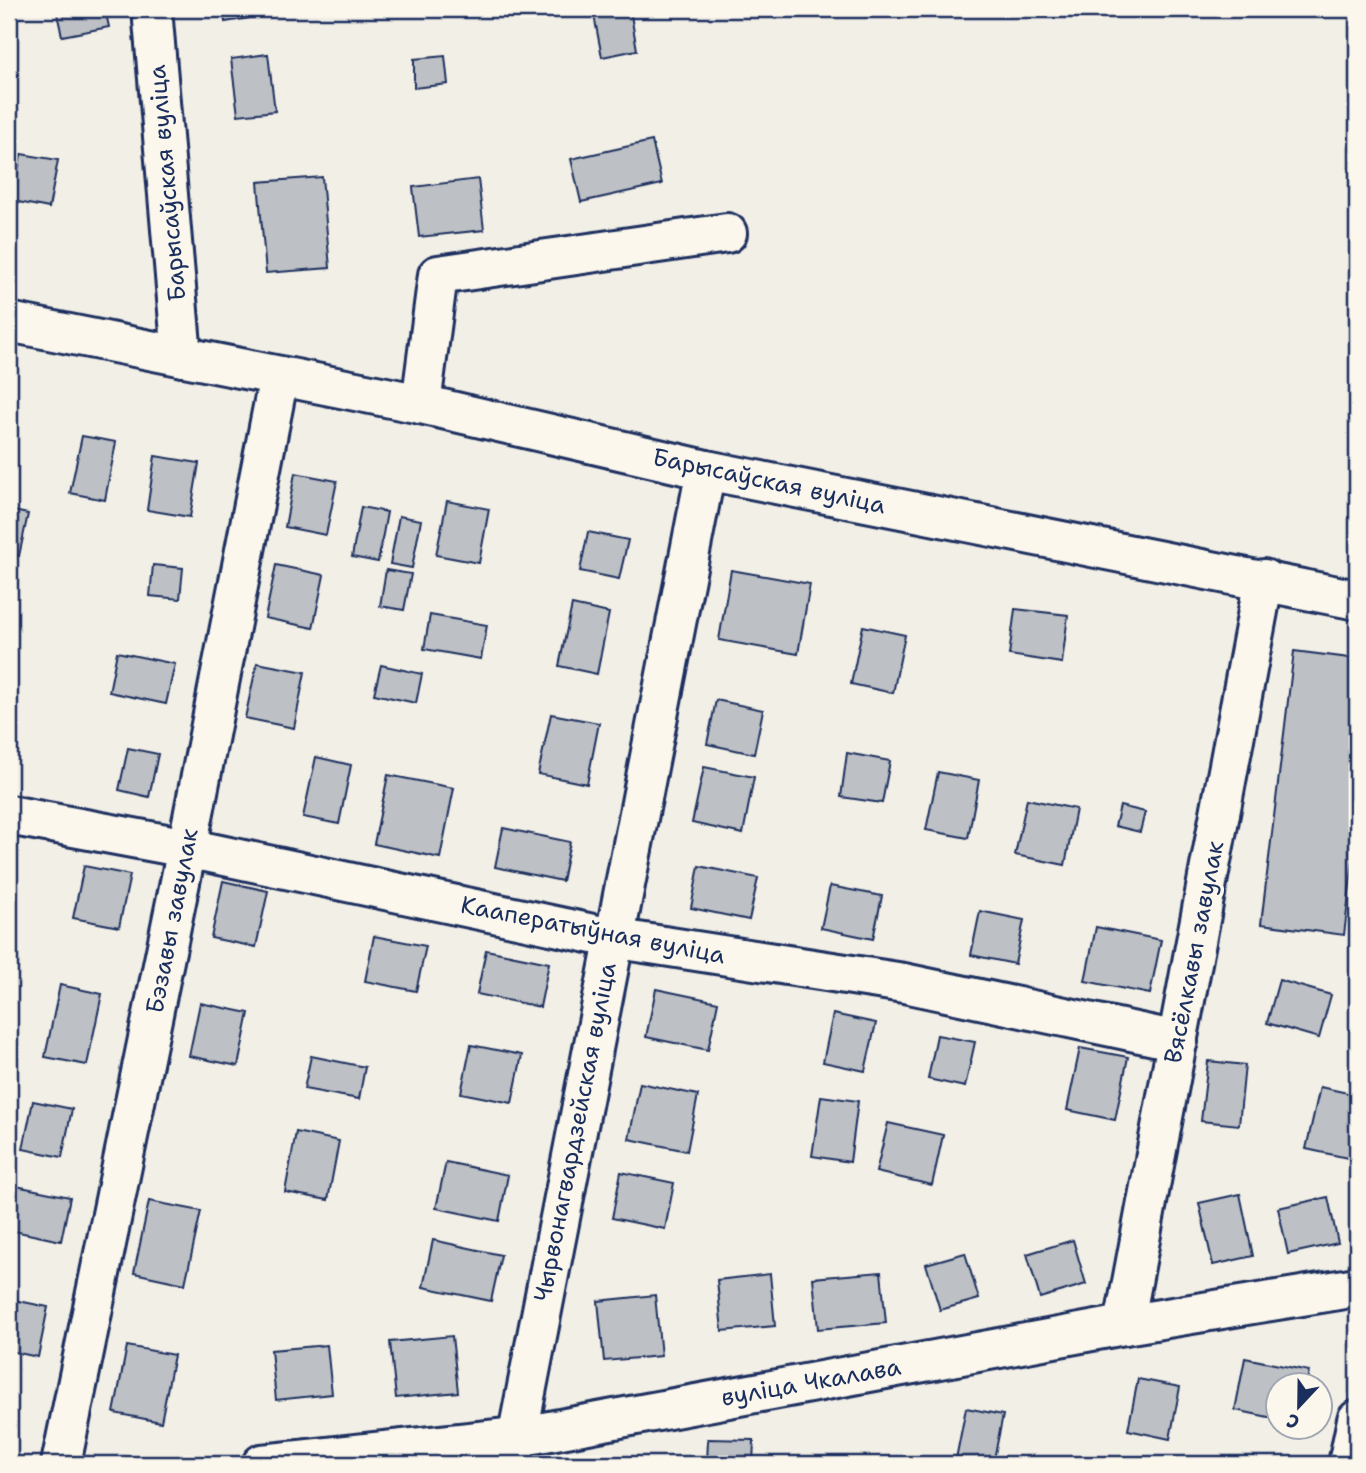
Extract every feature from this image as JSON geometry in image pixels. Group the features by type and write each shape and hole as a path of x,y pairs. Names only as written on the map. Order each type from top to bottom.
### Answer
{"street":[{"name":"Барысаўская вуліца","path":"152,9 182,357"},
{"path":"421,404 438,275 727,233"},
{"name":"Барысаўская вуліца","path":"9,322 421,404 706,470 1264,579 1357,600"},
{"name":"Бэзавы завулак","path":"61,1464 187,848 279,376"},
{"name":"Чырвонагвардзейская вуліца","path":"514,1450 612,938 706,470"},
{"name":"Вясёлкавы завулак","path":"1124,1325 1264,579"},
{"name":"Кааператыўная вуліца","path":"9,815 187,848 612,938 904,983 1178,1041"},
{"name":"вуліца Чкалава","path":"262,1464 514,1450 1124,1325 1357,1287"},
{"path":"1348,1464 1357,1420"}],"building":[{"path":"56,9 105,9 109,27 62,36"},
{"path":"223,9 281,9 281,13 225,22"},
{"path":"630,9 637,50 602,57 594,15"},
{"path":"268,54 275,111 238,115 231,59"},
{"path":"445,56 448,84 414,88 414,59"},
{"path":"652,141 662,184 581,202 571,159"},
{"path":"21,154 58,160 49,208 13,201"},
{"path":"322,177 330,268 266,273 258,182"},
{"path":"478,179 484,230 419,237 413,187"},
{"path":"82,436 116,442 105,500 70,493"},
{"path":"155,456 199,463 190,517 147,510"},
{"path":"295,473 337,481 326,535 285,527"},
{"path":"447,501 489,509 479,563 436,555"},
{"path":"361,507 387,512 378,562 352,557"},
{"path":"9,510 28,514 19,556 9,554"},
{"path":"399,516 421,520 412,568 390,564"},
{"path":"588,532 628,540 619,579 580,571"},
{"path":"153,565 183,568 180,599 150,596"},
{"path":"276,565 324,575 313,628 265,618"},
{"path":"386,570 411,574 404,610 380,606"},
{"path":"731,570 810,584 798,654 719,640"},
{"path":"572,605 609,613 597,674 559,666"},
{"path":"1015,609 1068,615 1062,663 1009,655"},
{"path":"430,615 487,625 481,659 424,649"},
{"path":"863,626 905,635 893,693 851,684"},
{"path":"1294,651 1357,659 1357,828 1344,935 1261,924"},
{"path":"117,652 175,664 166,704 109,692"},
{"path":"257,663 305,672 294,728 245,718"},
{"path":"381,665 422,674 416,703 374,694"},
{"path":"716,700 763,710 754,754 707,744"},
{"path":"551,714 599,723 587,784 538,774"},
{"path":"128,748 158,754 149,797 119,790"},
{"path":"847,753 890,761 882,803 841,797"},
{"path":"316,757 351,765 339,824 303,817"},
{"path":"704,767 754,777 743,834 692,823"},
{"path":"938,772 979,780 968,838 926,830"},
{"path":"388,775 454,788 440,858 374,844"},
{"path":"1027,799 1076,809 1065,865 1015,855"},
{"path":"1120,806 1145,812 1140,832 1115,826"},
{"path":"503,828 570,842 562,881 495,867"},
{"path":"84,866 130,875 119,927 73,918"},
{"path":"699,866 758,878 749,920 691,908"},
{"path":"223,881 268,891 256,947 211,938"},
{"path":"830,886 882,896 873,939 821,928"},
{"path":"980,911 1024,920 1015,964 971,955"},
{"path":"1096,927 1161,940 1150,994 1085,981"},
{"path":"374,936 426,946 416,991 365,981"},
{"path":"486,950 549,963 540,1007 477,994"},
{"path":"1279,980 1331,995 1319,1038 1267,1023"},
{"path":"60,985 102,994 87,1065 45,1057"},
{"path":"656,989 718,1002 708,1050 646,1037"},
{"path":"200,1003 249,1013 238,1066 189,1056"},
{"path":"833,1014 876,1023 865,1071 823,1062"},
{"path":"937,1035 975,1042 965,1087 928,1079"},
{"path":"471,1045 522,1055 512,1103 461,1093"},
{"path":"1080,1048 1128,1057 1115,1120 1067,1110"},
{"path":"311,1056 365,1067 359,1099 304,1089"},
{"path":"1208,1061 1245,1065 1239,1125 1201,1121"},
{"path":"640,1083 698,1095 687,1151 629,1139"},
{"path":"1320,1087 1357,1095 1357,1160 1306,1149"},
{"path":"821,1096 858,1101 850,1162 812,1156"},
{"path":"33,1101 72,1109 62,1157 23,1149"},
{"path":"888,1123 943,1135 932,1185 876,1172"},
{"path":"296,1132 339,1141 328,1200 285,1192"},
{"path":"446,1162 508,1175 499,1221 436,1208"},
{"path":"621,1172 674,1183 665,1229 612,1218"},
{"path":"11,1185 70,1197 61,1241 9,1230"},
{"path":"1240,1194 1253,1256 1213,1265 1199,1203"},
{"path":"1328,1197 1338,1243 1288,1254 1278,1208"},
{"path":"149,1201 201,1211 185,1284 134,1273"},
{"path":"433,1240 501,1255 491,1301 423,1287"},
{"path":"1073,1240 1086,1284 1040,1298 1027,1254"},
{"path":"965,1253 979,1299 940,1310 926,1264"},
{"path":"881,1272 886,1323 818,1329 813,1278"},
{"path":"770,1274 775,1326 722,1331 717,1280"},
{"path":"655,1295 661,1356 604,1361 598,1301"},
{"path":"9,1299 48,1307 38,1357 9,1351"},
{"path":"452,1336 458,1392 396,1398 390,1342"},
{"path":"327,1345 332,1394 276,1400 271,1350"},
{"path":"127,1346 174,1355 161,1422 114,1413"},
{"path":"1245,1358 1309,1371 1264,1372 1264,1416 1235,1410"},
{"path":"1138,1379 1180,1387 1170,1439 1128,1430"},
{"path":"966,1408 1003,1415 993,1464 955,1464"},
{"path":"708,1439 754,1440 753,1464 707,1464"}]}
